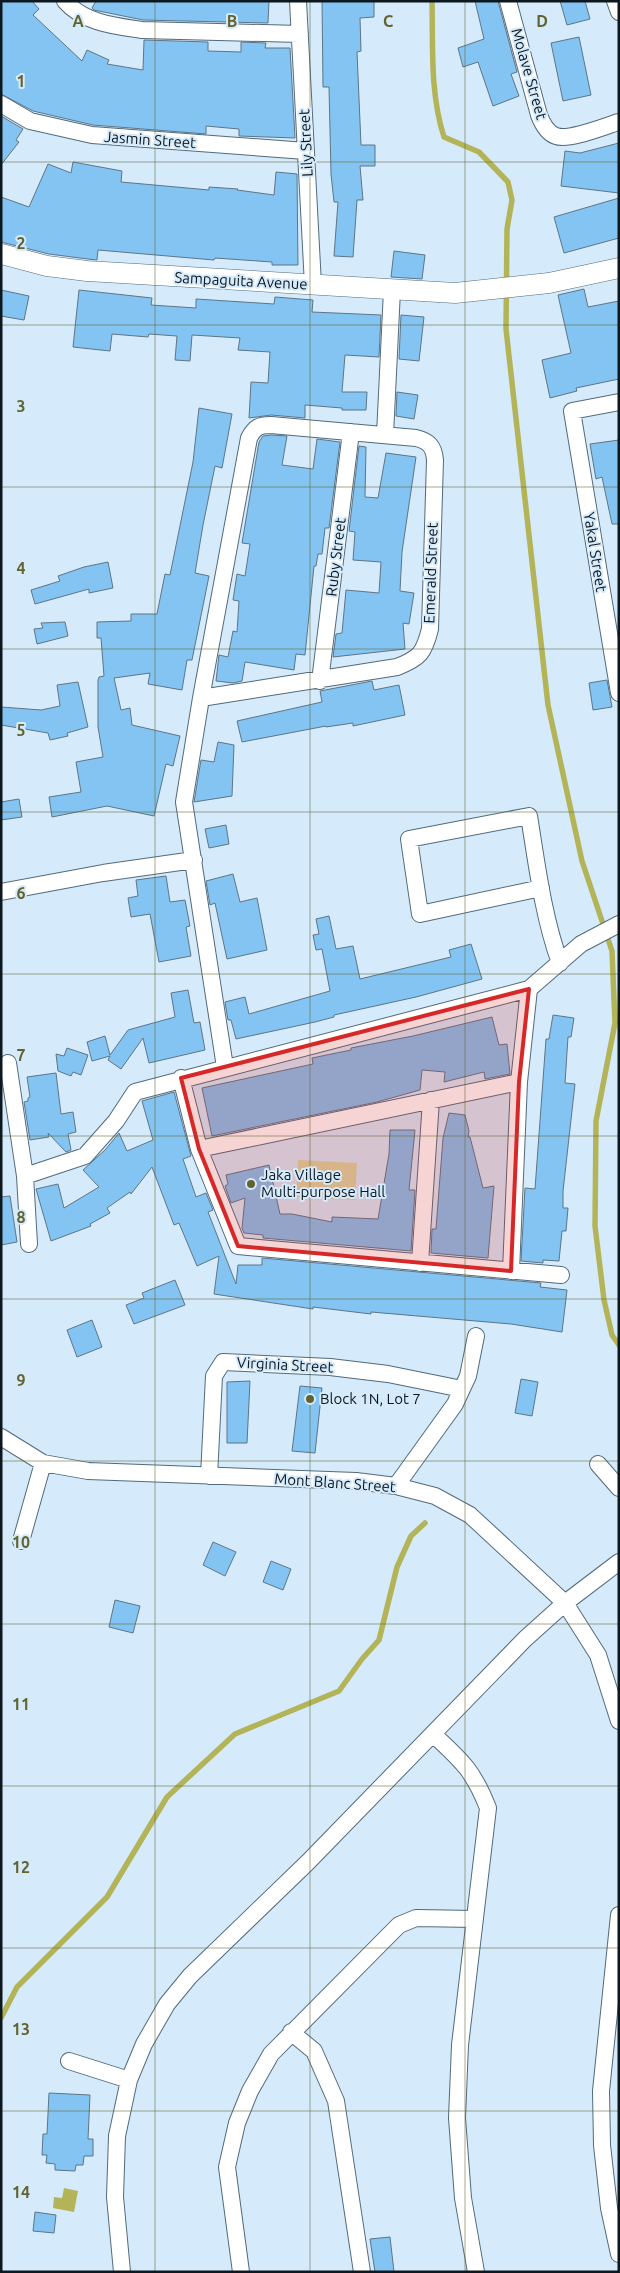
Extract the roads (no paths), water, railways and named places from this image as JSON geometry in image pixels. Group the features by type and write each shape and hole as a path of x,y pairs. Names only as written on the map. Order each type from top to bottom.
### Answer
{"street":[{"path":"64,1 84,16 120,27 142,30 300,34"},
{"name":"Lily Street","path":"298,1 313,285"},
{"name":"Molave Street","path":"508,1 539,115 549,132 565,138 619,122"},
{"path":"615,1 619,12"},
{"name":"Jasmin Street","path":"1,104 30,122 92,135 306,151"},
{"name":"Sampaguita Avenue","path":"1,254 47,266 87,272 455,293 549,283 619,268"},
{"path":"385,435 392,290"},
{"name":"Yakal Street","path":"619,402 572,411 619,693"},
{"name":"Emerald Street","path":"262,425 272,425 385,435 424,440 434,451 430,629 426,643 418,657 397,667 320,681 201,698 246,448 255,428 262,425"},
{"name":"Ruby Street","path":"320,681 351,432"},
{"path":"201,698 184,802 225,1067"},
{"path":"541,888 420,914 409,839 529,816 541,888 553,944 560,963"},
{"path":"1,892 194,860"},
{"path":"24,1176 85,1156 116,1121 135,1092 181,1078 529,989 580,944 615,926"},
{"path":"511,1272 519,1082 529,989"},
{"path":"8,1063 24,1176 29,1244"},
{"path":"181,1078 199,1149 238,1246 561,1275"},
{"path":"199,1149 519,1082"},
{"path":"420,1263 431,1100"},
{"path":"396,1486 446,1417 462,1389 468,1376 476,1336"},
{"name":"Virginia Street","path":"209,1476 214,1376 222,1362 330,1367 388,1374 462,1389"},
{"name":"Mont Blanc Street","path":"1,1437 43,1463 88,1471 356,1481 396,1486 435,1496 470,1515 565,1603 598,1655 619,1722"},
{"path":"21,1541 43,1463"},
{"path":"598,1464 619,1488"},
{"path":"122,2272 115,2197 118,2136 129,2080 144,2044 167,2004 190,1976 308,1862 525,1639 565,1603 619,1562"},
{"path":"433,1734 466,1765 478,1783 488,1808 460,2045 457,2118 463,2198 476,2272"},
{"path":"619,1915 601,2091 602,2145 609,2208 619,2254"},
{"path":"242,2272 227,2167 237,2122 250,2091 271,2054 399,1925 416,1918 475,1918"},
{"path":"291,2032 314,2051 336,2101 362,2272"},
{"path":"69,2061 129,2080"}],"waterway":[{"path":"432,1 434,87 444,137 479,152 508,182 512,200 507,229 506,329 548,705 582,861 612,951 615,1023 596,1121 595,1226 604,1300 612,1335 619,1345"},
{"path":"1,2018 17,1987 107,1897 167,1797 235,1734 339,1691 362,1659 379,1640 397,1567 411,1536 425,1523"}],"place":[{"name":"Jaka Village Multi-purpose Hall","path":"251,1184"},
{"name":"Block 1N, Lot 7","path":"310,1399"}]}
